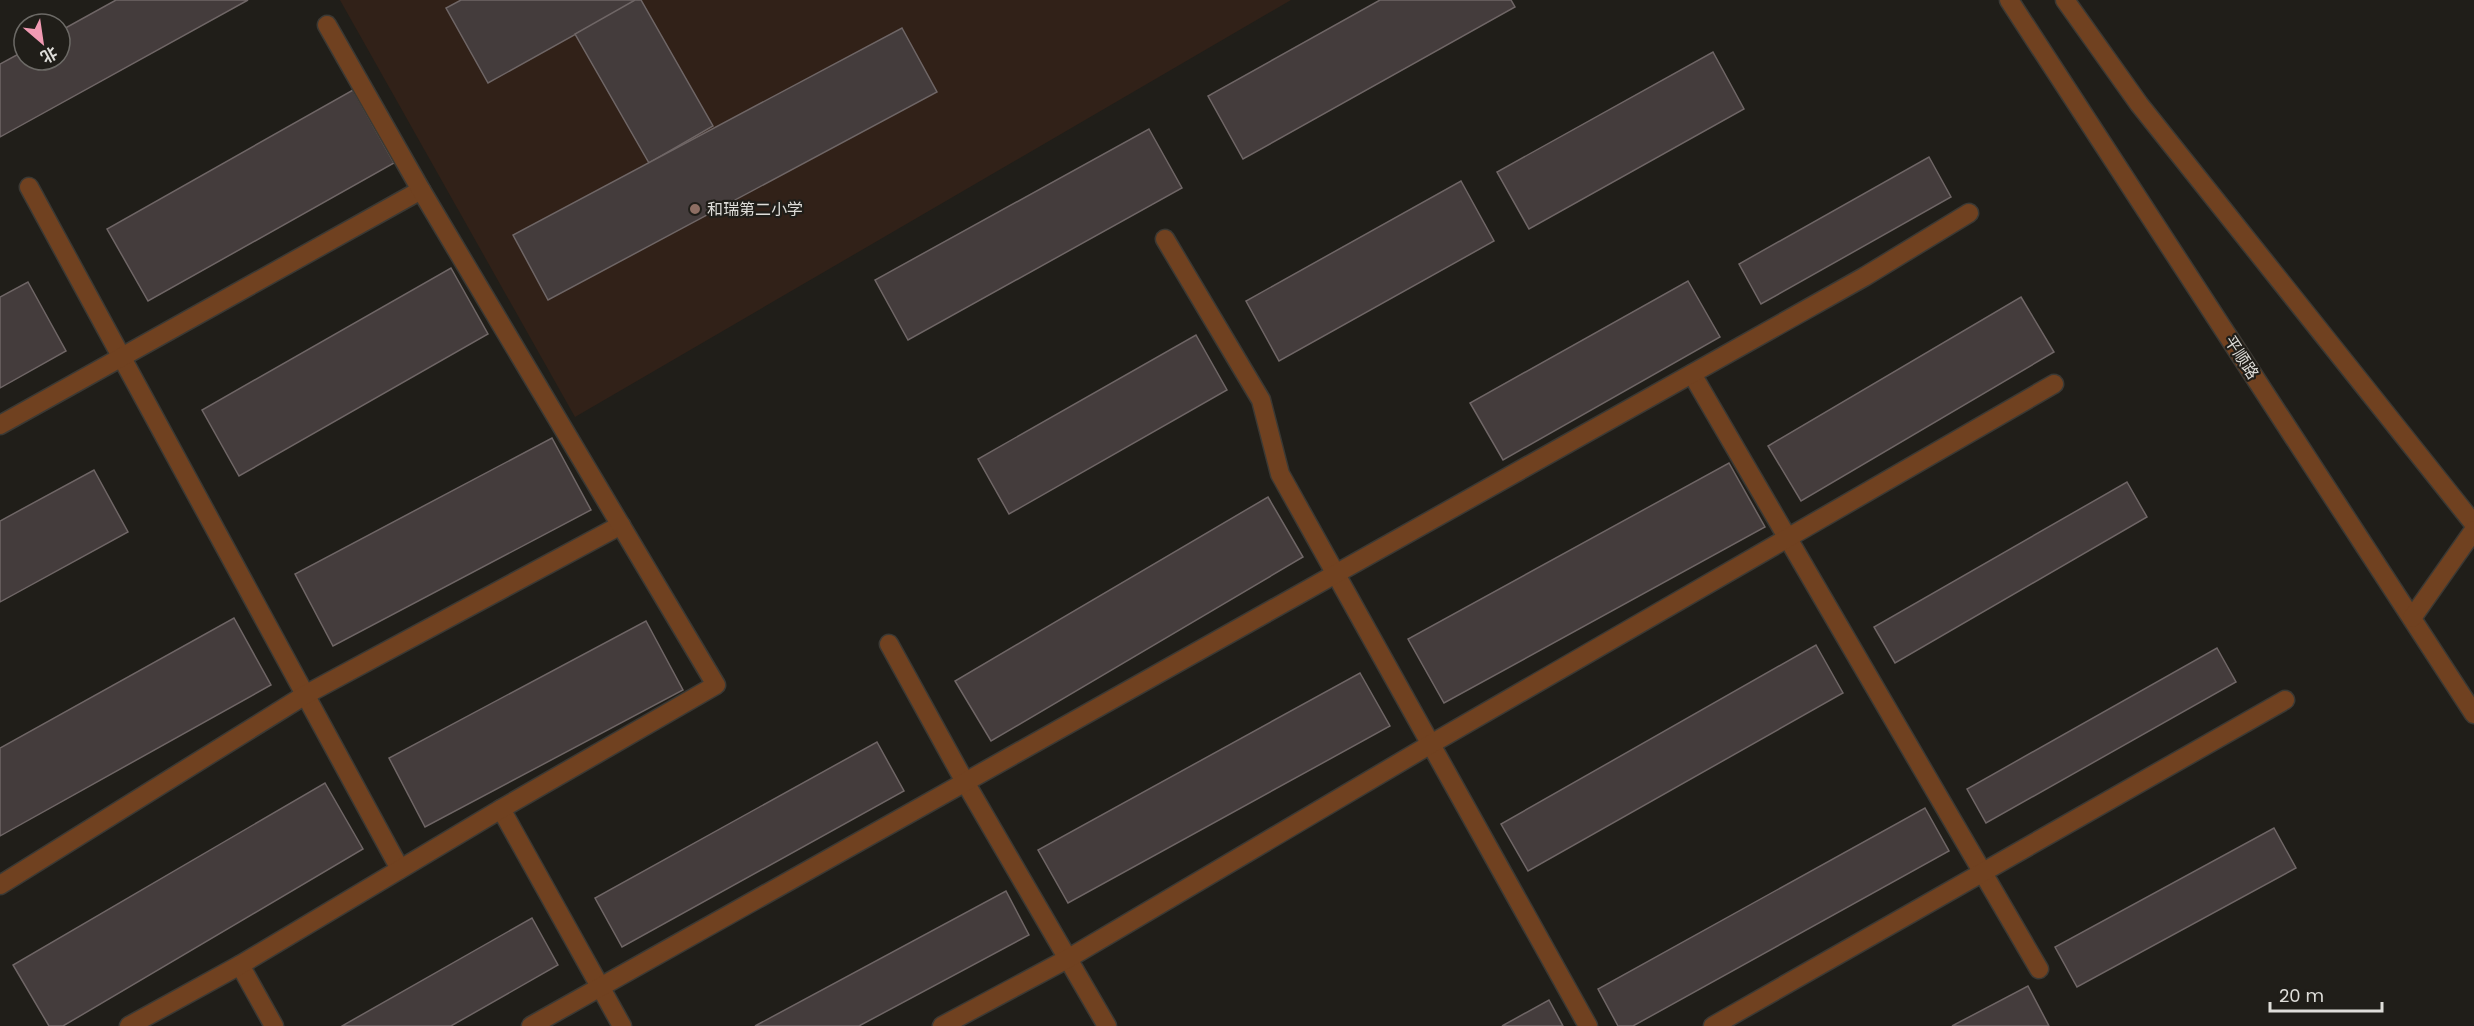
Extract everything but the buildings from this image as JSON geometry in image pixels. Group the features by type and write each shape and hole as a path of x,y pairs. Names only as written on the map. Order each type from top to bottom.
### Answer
{"street":[{"name":"平顺路","path":"2009,0 2474,714"},
{"path":"2065,0 2139,104 2474,524"},
{"path":"129,1026 240,965 501,809 716,685 421,190 327,25"},
{"path":"29,187 400,869"},
{"path":"0,425 421,190"},
{"path":"531,1026 1864,277 1969,213"},
{"path":"1166,239 1261,400 1280,474 1588,1026"},
{"path":"1692,374 2039,969"},
{"path":"942,1026 1069,958 1786,537 2054,384"},
{"path":"0,885 305,695 621,525"},
{"path":"2412,618 2474,530"},
{"path":"889,644 965,782 1107,1026"},
{"path":"1713,1026 2285,699"},
{"path":"501,809 622,1026"},
{"path":"240,965 274,1026"}],"shaded area":[{"name":"和瑞第二小学","path":"340,0 1291,0 575,417"}],"place":[{"name":"和瑞第二小学","path":"695,209"}]}
